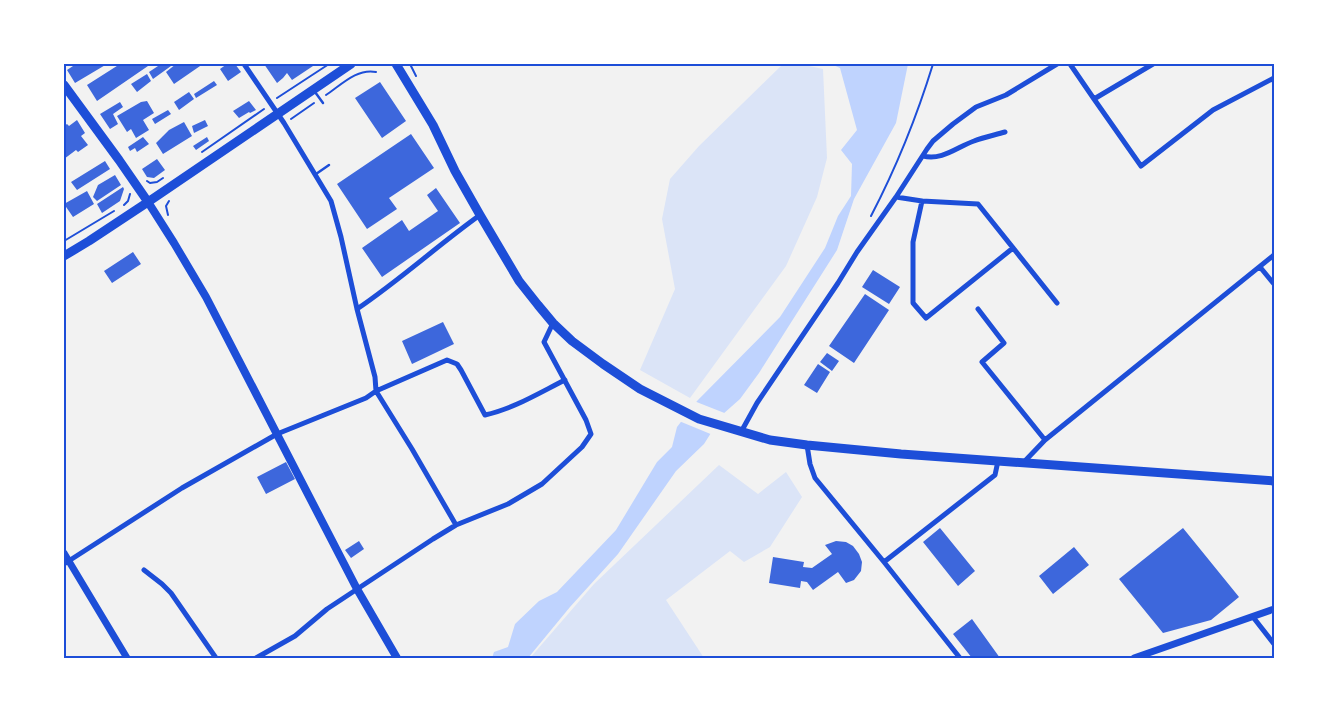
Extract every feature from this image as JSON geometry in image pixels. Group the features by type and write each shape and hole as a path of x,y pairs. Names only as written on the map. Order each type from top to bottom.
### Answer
{"main road":[{"path":"64,256 148,202 351,64"},
{"path":"396,64 433,126 480,216 519,281 553,323 572,341 656,399 699,419 737,431 770,440 807,445 1274,481"},
{"path":"64,85 148,202 206,297 357,588 398,658"}],"street":[{"path":"244,64 277,113 331,201 375,377 376,391 417,456 456,525"},
{"path":"737,431 824,305 857,252 896,198 927,149 953,124 976,107 1006,95 1057,64"},
{"path":"1070,64 1141,166 1213,110 1274,78"},
{"path":"1094,99 1153,64"},
{"path":"923,156 928,158 941,157 974,141 1005,132"},
{"path":"896,198 978,204 1057,303"},
{"path":"922,201 913,242 913,303 926,318 1013,248"},
{"path":"357,309 394,283 431,252 480,216"},
{"path":"1023,463 1045,440 1274,255"},
{"path":"1260,266 1274,284"},
{"path":"978,309 1004,343 982,362 1045,440"},
{"path":"256,658 295,636 327,608 456,525 508,504 525,494 549,478 582,447 591,434 586,420 544,342 553,323"},
{"path":"66,562 182,488 277,434 366,398 376,391 447,360 456,364 461,370 485,415 518,403 565,380"},
{"path":"807,445 810,464 815,478 960,658"},
{"path":"884,562 996,475 998,461"},
{"path":"64,553 66,562 127,658"},
{"path":"144,570 171,593 216,658"},
{"path":"1134,658 1274,609"},
{"path":"1253,617 1274,644"}],"lane":[{"path":"314,90 323,103"},
{"path":"315,174 329,165"}],"path":[{"path":"276,99 329,64"},
{"path":"410,64 416,76"},
{"path":"871,217 889,181 933,64"},
{"path":"290,120 359,73 376,72"},
{"path":"201,153 266,108"},
{"path":"144,180 150,184 166,177"},
{"path":"122,206 128,201 130,189"},
{"path":"64,242 116,210"}],"shaded area":[{"path":"783,64 800,64 823,69 827,158 817,197 786,266 690,398 640,370 675,289 662,219 670,179 699,146"},
{"path":"719,465 758,494 786,472 802,497 770,547 744,562 730,551 666,600 704,658 530,658 594,584"}],"water":[{"path":"831,64 908,64 896,123 854,199 837,250 759,373 740,399 723,414 704,444 676,471 618,554 570,607 528,658 492,658 494,652 508,647 515,624 539,601 557,592 616,530 657,462 672,447 677,427 697,401 780,317 825,248 838,216 851,196 852,164 841,150 857,130 840,68"}],"pier":[{"path":"694,401 727,414 713,435 679,421"}],"building":[{"path":"76,64 107,64 75,83 67,70"},
{"path":"120,64 147,64 148,66 97,101 87,85"},
{"path":"161,64 169,64 171,66 153,79 149,72"},
{"path":"176,64 203,64 174,84 166,72"},
{"path":"227,64 235,64 241,72 228,81 220,69"},
{"path":"264,64 316,64 292,80 287,73 277,83"},
{"path":"147,74 151,81 137,92 131,84"},
{"path":"214,81 217,85 196,98 194,94"},
{"path":"380,82 406,121 382,138 355,98"},
{"path":"189,92 194,99 179,110 174,102"},
{"path":"147,101 154,113 143,120 149,130 136,138 131,129 127,132 117,116 141,102"},
{"path":"249,101 256,110 239,118 233,111"},
{"path":"120,102 123,107 113,114 118,124 110,129 100,114"},
{"path":"168,110 171,114 155,124 152,119"},
{"path":"77,120 85,133 81,136 88,145 78,152 76,150 64,159 64,126 67,124 69,126"},
{"path":"205,120 208,126 194,133 192,126"},
{"path":"184,122 192,136 163,154 156,143 169,130"},
{"path":"411,134 434,168 389,198 397,209 367,229 337,184"},
{"path":"143,137 149,144 137,152 135,148 130,151 128,147"},
{"path":"207,137 209,141 196,150 193,146"},
{"path":"157,159 165,170 154,178 147,177 142,169"},
{"path":"105,161 110,169 77,190 71,182"},
{"path":"115,175 121,185 97,201 93,197 98,185"},
{"path":"123,187 120,201 102,213 97,204"},
{"path":"436,188 460,223 382,277 362,248 402,220 409,231 438,211 427,195"},
{"path":"87,191 94,204 73,217 64,204"},
{"path":"133,252 141,264 112,283 104,271"},
{"path":"873,270 900,287 889,304 862,287"},
{"path":"865,294 889,310 854,363 829,346"},
{"path":"443,322 454,344 412,364 402,341"},
{"path":"827,353 839,361 832,371 820,362"},
{"path":"818,364 830,372 817,393 804,385"},
{"path":"286,462 295,479 266,494 257,477"},
{"path":"940,528 975,571 958,586 923,542"},
{"path":"1183,528 1239,597 1211,620 1163,633 1119,579"},
{"path":"359,541 364,549 351,558 345,550"},
{"path":"836,541 846,542 853,546 859,554 862,562 861,571 854,580 846,583 838,572 813,590 807,582 801,581 800,588 769,583 773,557 804,562 803,567 812,568 832,554 825,545"},
{"path":"1074,547 1089,565 1053,594 1039,576"},
{"path":"972,619 1000,658 972,658 953,634"}]}
